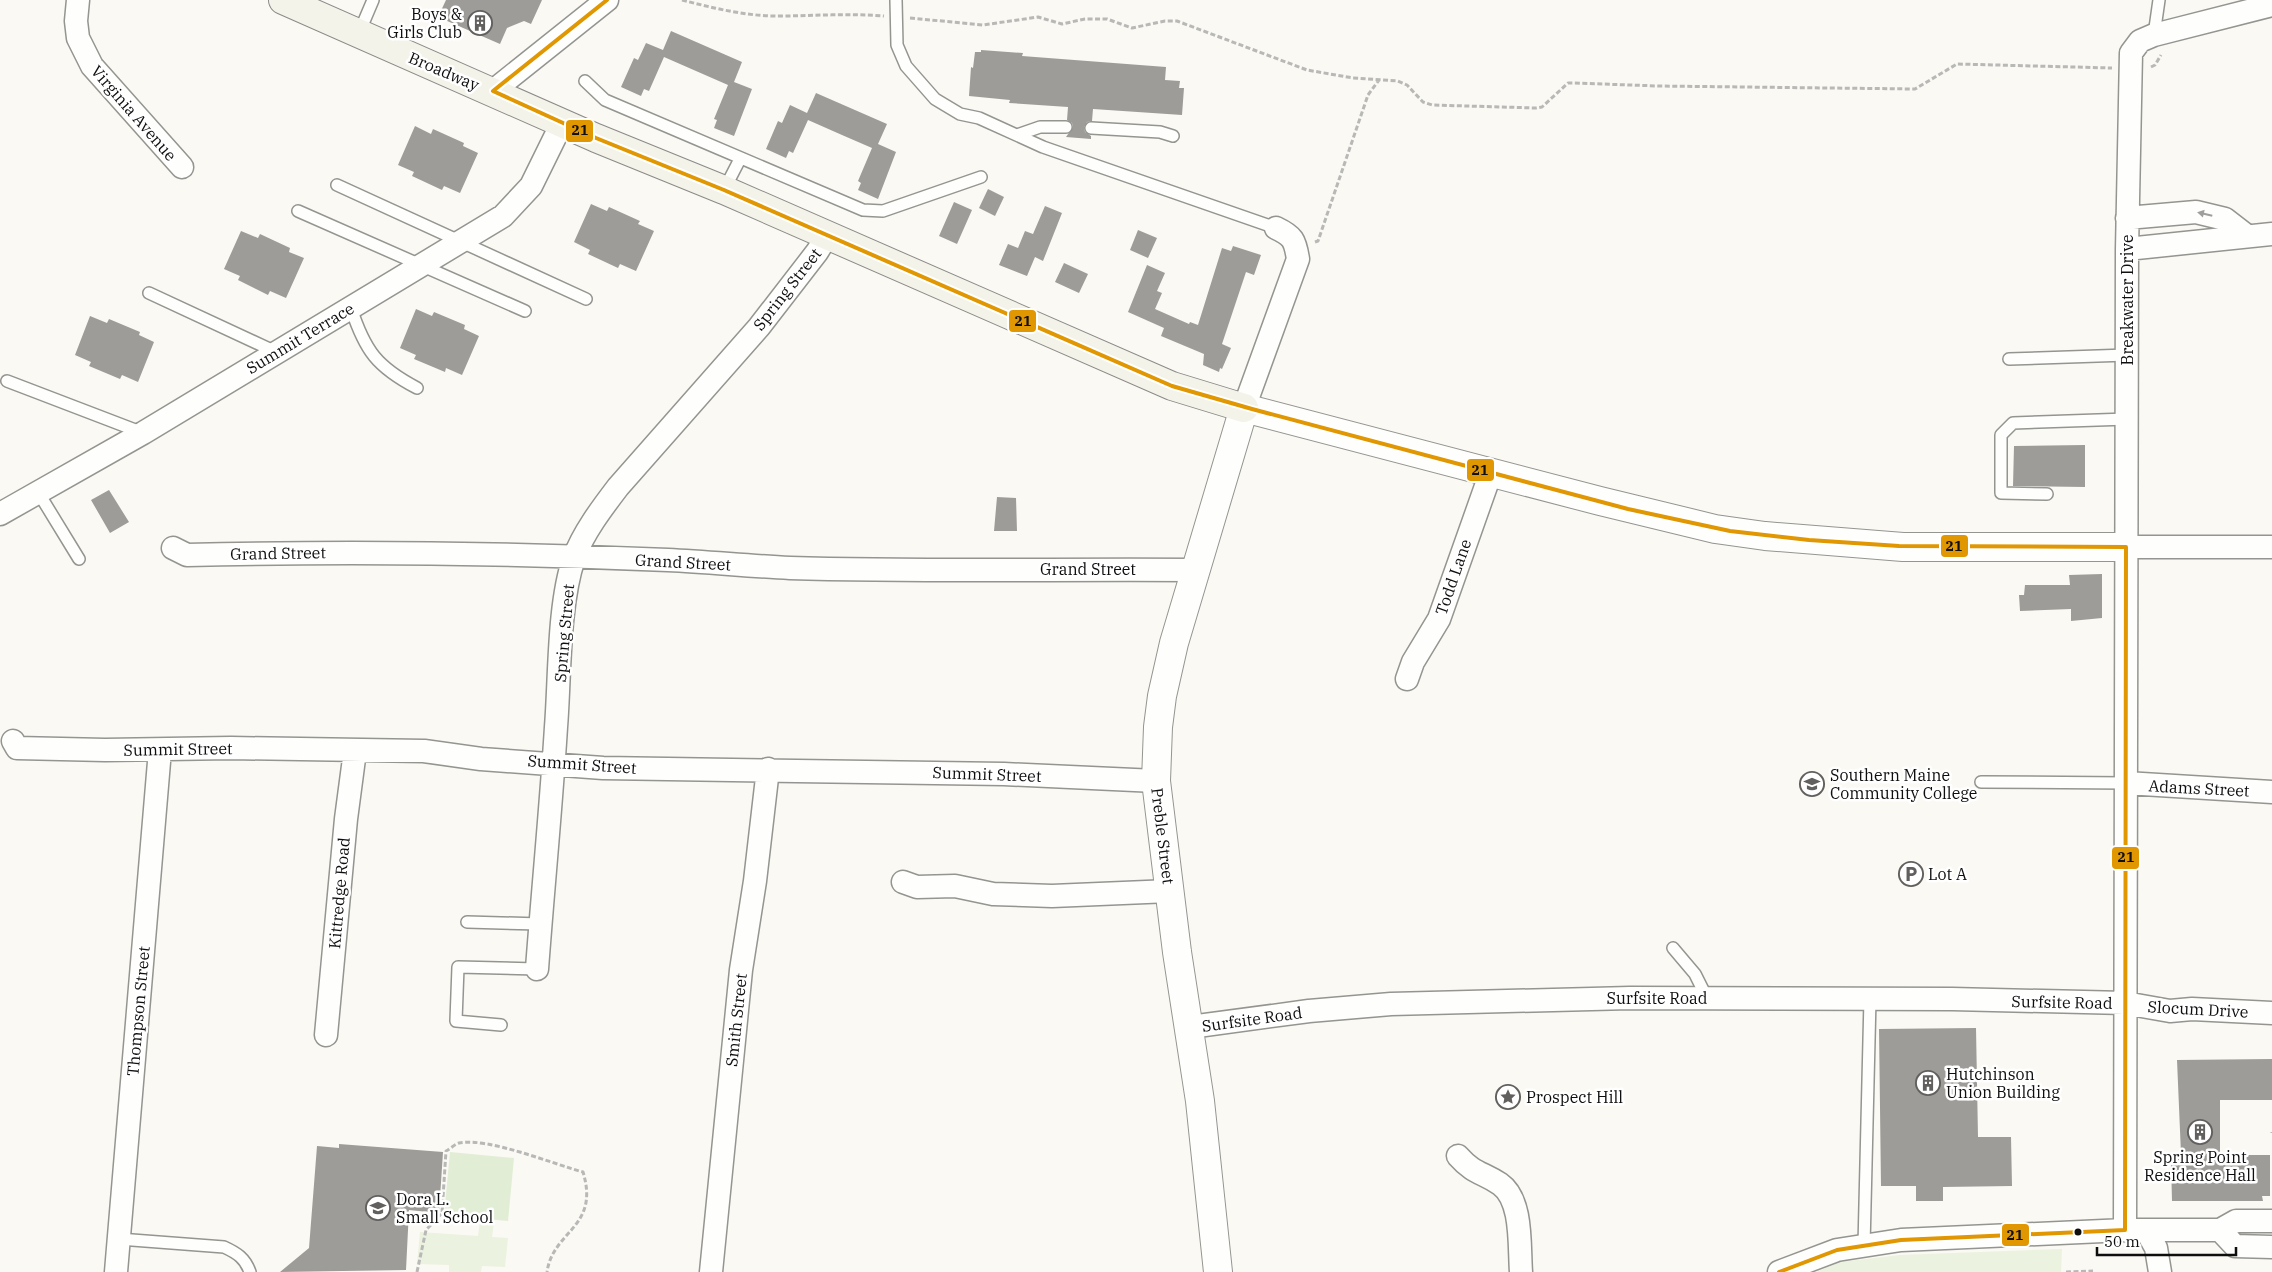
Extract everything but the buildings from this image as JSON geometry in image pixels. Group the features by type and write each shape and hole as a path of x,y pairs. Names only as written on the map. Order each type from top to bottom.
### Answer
{"main road":[{"name":"Broadway","path":"283,0 562,123 724,190 1172,386 1244,408"}],"street":[{"name":"Virginia Avenue","path":"78,0 76,22 78,38 92,66 182,167"},
{"path":"493,92 607,0"},
{"path":"2154,36 2272,5"},
{"name":"Breakwater Drive","path":"2135,1230 2125,1004 2127,218 2132,54 2140,41 2154,36"},
{"name":"Summit Terrace","path":"0,514 143,433 503,216 531,186 562,123"},
{"path":"2127,218 2196,212 2225,219 2247,236"},
{"path":"1244,408 1298,259 1291,235 1276,228"},
{"path":"2127,249 2272,234"},
{"name":"Spring Street","path":"537,969 566,595 575,557 600,512 618,487 759,327 817,252 827,236"},
{"name":"Broadway","path":"1244,408 1690,524 1764,536 1903,546 2126,547"},
{"name":"Preble Street","path":"1218,1272 1200,1101 1177,952 1156,781 1158,727 1162,696 1174,643 1223,484 1244,408"},
{"name":"Todd Lane","path":"1407,679 1412,662 1439,619 1491,472"},
{"path":"2126,547 2272,547"},
{"name":"Grand Street","path":"173,548 188,555 317,552 575,557 670,560 787,568 1195,570"},
{"name":"Summit Street","path":"13,741 17,748 160,750 231,748 424,751 481,759 603,768 1004,774 1156,781"},
{"name":"Thompson Street","path":"116,1272 160,750"},
{"name":"Kittredge Road","path":"326,1035 346,819 355,750"},
{"name":"Smith Street","path":"711,1272 741,970 755,881 768,769"},
{"name":"Adams Street","path":"2126,783 2272,792"},
{"path":"902,882 917,887 955,886 993,894 1052,896 1170,891"},
{"name":"Surfsite Road","path":"1190,1027 1308,1011 1391,1004 1461,1001 1707,998 2125,1004"},
{"name":"Slocum Drive","path":"2125,1004 2170,1011 2192,1009 2272,1013"},
{"path":"1458,1156 1469,1168 1500,1185 1511,1195 1516,1208 1521,1272"},
{"path":"1779,1272 1837,1250 1901,1240 2135,1230 2220,1230 2236,1221 2272,1221"},
{"path":"2135,1230 2156,1248 2160,1272"},
{"path":"2220,1230 2235,1246 2272,1246"}],"lane":[{"path":"359,33 373,0"},
{"path":"896,0 897,44 906,66 935,100 960,114 979,118 1043,147 1276,228"},
{"path":"2154,36 2159,0"},
{"path":"585,80 605,100 740,159 817,188 863,210 884,211 981,177"},
{"path":"1017,135 1040,127 1066,127"},
{"path":"1091,128 1160,132 1173,136"},
{"path":"724,190 740,159"},
{"path":"337,185 586,299"},
{"path":"298,211 526,311"},
{"path":"149,293 276,352"},
{"path":"351,308 368,350 398,378 418,388"},
{"path":"2009,359 2127,355"},
{"path":"7,380 143,433"},
{"path":"2047,494 2001,493 2001,435 2013,422 2127,419"},
{"path":"38,492 79,559"},
{"path":"1981,782 2126,783"},
{"path":"467,922 540,924"},
{"path":"1673,948 1695,974 1707,998"},
{"path":"501,1024 456,1021 458,966 537,969"},
{"path":"1864,1246 1870,999"},
{"path":"119,1239 224,1247 237,1253 247,1263 250,1272"}],"path":[{"path":"682,0 740,13 775,16 831,13 885,16"},
{"path":"916,18 983,25 1038,18 1062,24 1086,19 1107,19 1132,28 1166,21 1177,22 1244,45 1307,70 1334,75 1398,81 1406,85 1423,102 1432,105 1536,108 1542,107 1568,83 1915,89 1957,64 2110,68"},
{"path":"1296,247 1318,241 1368,95 1380,80"},
{"path":"417,1272 426,1230 442,1213 446,1151 458,1143 477,1143 515,1151 583,1172 588,1187 583,1216 556,1249 547,1272"},
{"path":"2066,1272 2092,1271"}],"green space":[{"path":"450,1152 514,1158 508,1221 444,1215"},
{"path":"480,1221 494,1222 492,1237 508,1238 505,1267 482,1266 481,1272 449,1272 449,1265 417,1264 420,1232 478,1236"},
{"path":"2062,1249 2061,1272 1816,1272 1840,1262 1900,1255"}],"transit line":[{"name":"21","path":"607,0 493,91 596,138 724,190 1172,386 1628,509 1730,531 1809,540 1899,546 2126,547 2125,1230 1901,1240 1837,1250 1779,1272"}],"place":[{"name":"Boys & Girls Club","path":"480,23"},
{"name":"Southern Maine Community College","path":"1812,784"},
{"name":"Lot A","path":"1911,874"},
{"name":"Hutchinson Union Building","path":"1928,1083"},
{"name":"Prospect Hill","path":"1508,1097"},
{"name":"Spring Point Residence Hall","path":"2200,1132"},
{"name":"Dora L. Small School","path":"378,1208"}]}
